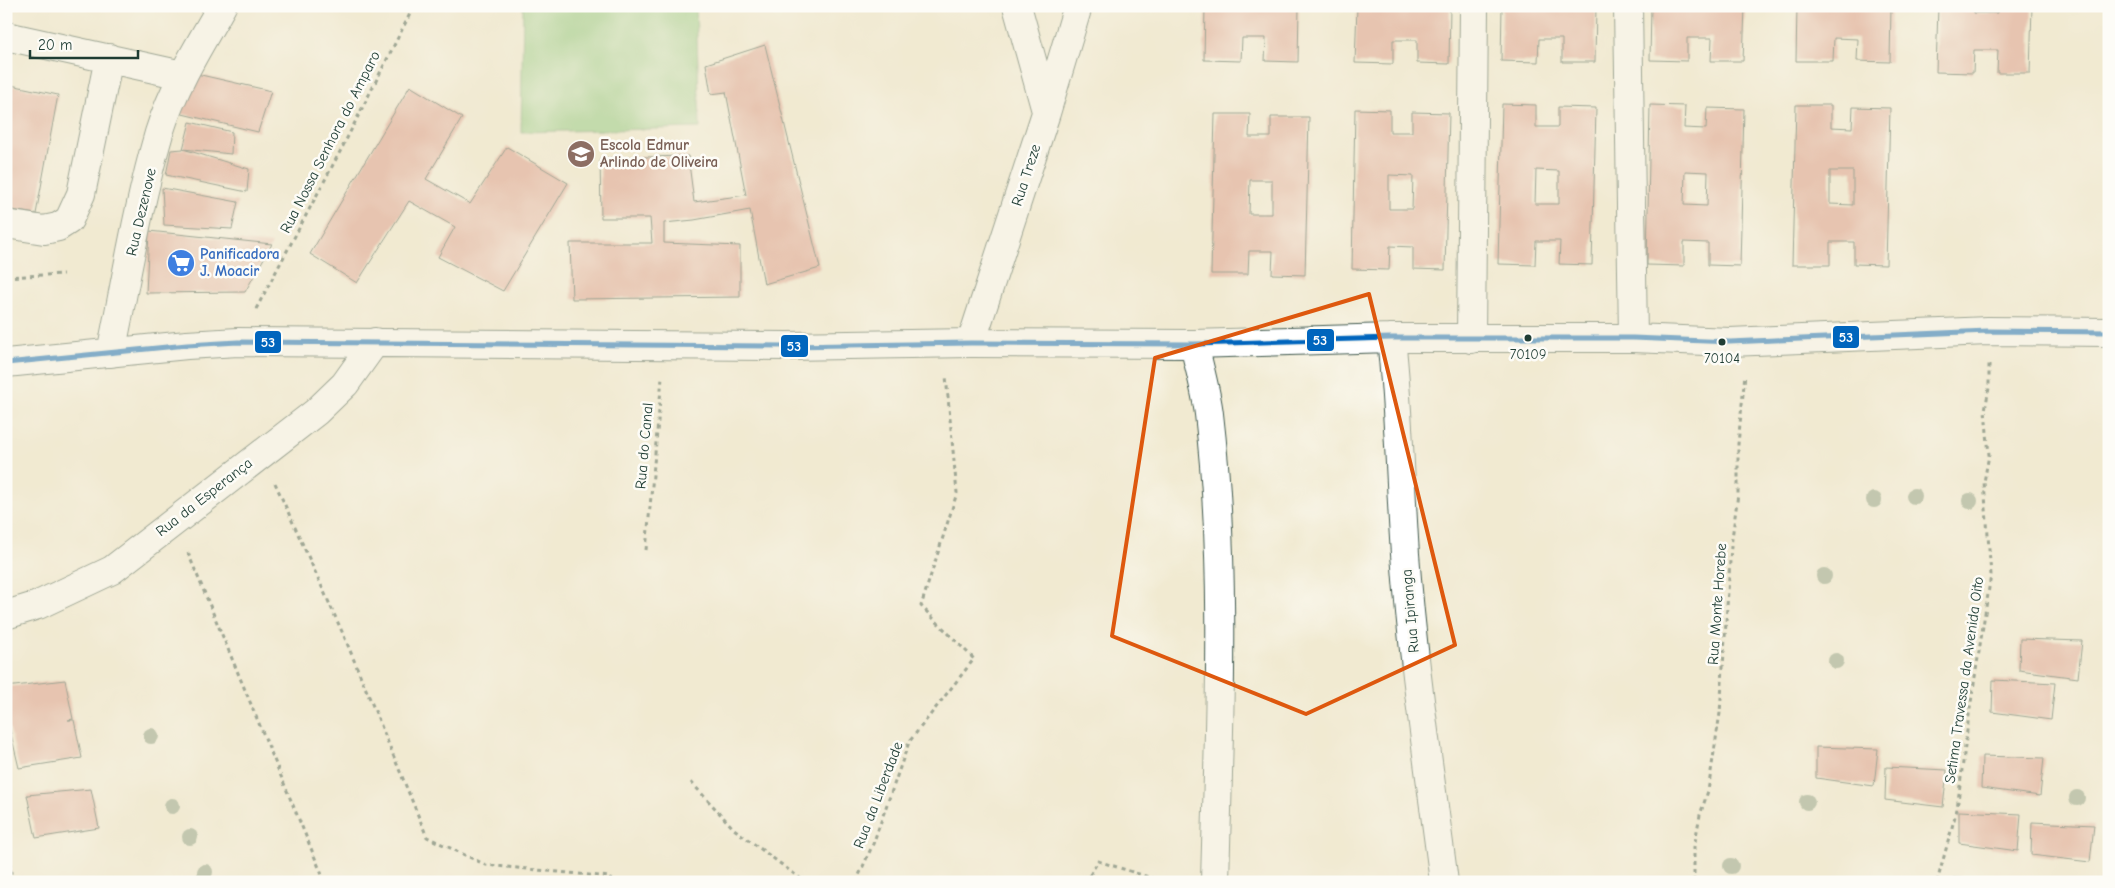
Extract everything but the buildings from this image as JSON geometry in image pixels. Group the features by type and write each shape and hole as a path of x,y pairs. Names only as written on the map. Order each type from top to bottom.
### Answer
{"street":[{"name":"Rua Dezenove","path":"111,353 140,210 160,132 182,75 222,6"},
{"path":"1017,6 1046,113"},
{"name":"Rua Treze","path":"971,343 1046,113 1078,6"},
{"path":"1471,339 1474,6"},
{"path":"1628,6 1633,338"},
{"path":"6,36 182,75"},
{"path":"6,224 44,230 58,227 70,220 81,194 109,58"},
{"path":"6,363 187,345 238,342 787,346 943,343 1194,344 1391,338 1633,338 1730,342 1988,331 2109,332"},
{"name":"Rua Ipiranga","path":"1391,338 1413,645 1444,882"},
{"name":"Rua da Esperança","path":"6,615 38,605 112,570 174,520 290,434 316,412 345,384 376,342"},
{"path":"1194,344 1209,412 1216,493 1219,606 1215,882"}],"path":[{"name":"Rua Nossa Senhora do Amparo","path":"238,342 343,146 414,6"},
{"path":"6,277 63,274"},
{"name":"Setima Travessa da Avenida Oito","path":"1937,882 1957,810 1969,715 1991,575 1984,482 1990,455 1985,410 1989,388 1988,331"},
{"name":"Rua Monte Horebe","path":"1694,882 1694,846 1700,815 1708,791 1720,713 1731,546 1738,494 1738,444 1745,364 1730,342"},
{"name":"Rua da Liberdade","path":"856,882 873,844 909,742 974,658 921,606 958,493 943,343"},
{"name":"Rua do Canal","path":"646,550 665,345"},
{"path":"262,453 344,636 427,837 486,865 610,877 612,882"},
{"path":"174,520 325,882"},
{"path":"691,782 734,829 805,882"},
{"path":"6,830 12,882"},
{"path":"1086,882 1098,861 1164,882"}],"highlighted area":[{"path":"1369,294 1455,645 1306,714 1112,636 1155,358"}],"green space":[{"path":"523,6 696,6 700,128 521,132"}],"transit line":[{"name":"53","path":"6,363 187,345 238,342 787,346 971,343 1194,344 1391,338 1633,338 1730,342 1988,331 2109,332"}],"place":[{"name":"Escola Edmur Arlindo de Oliveira","path":"581,154"},
{"name":"Panificadora J. Moacir","path":"181,263"},
{"name":"70109","path":"1528,338"},
{"name":"70104","path":"1722,342"}]}
